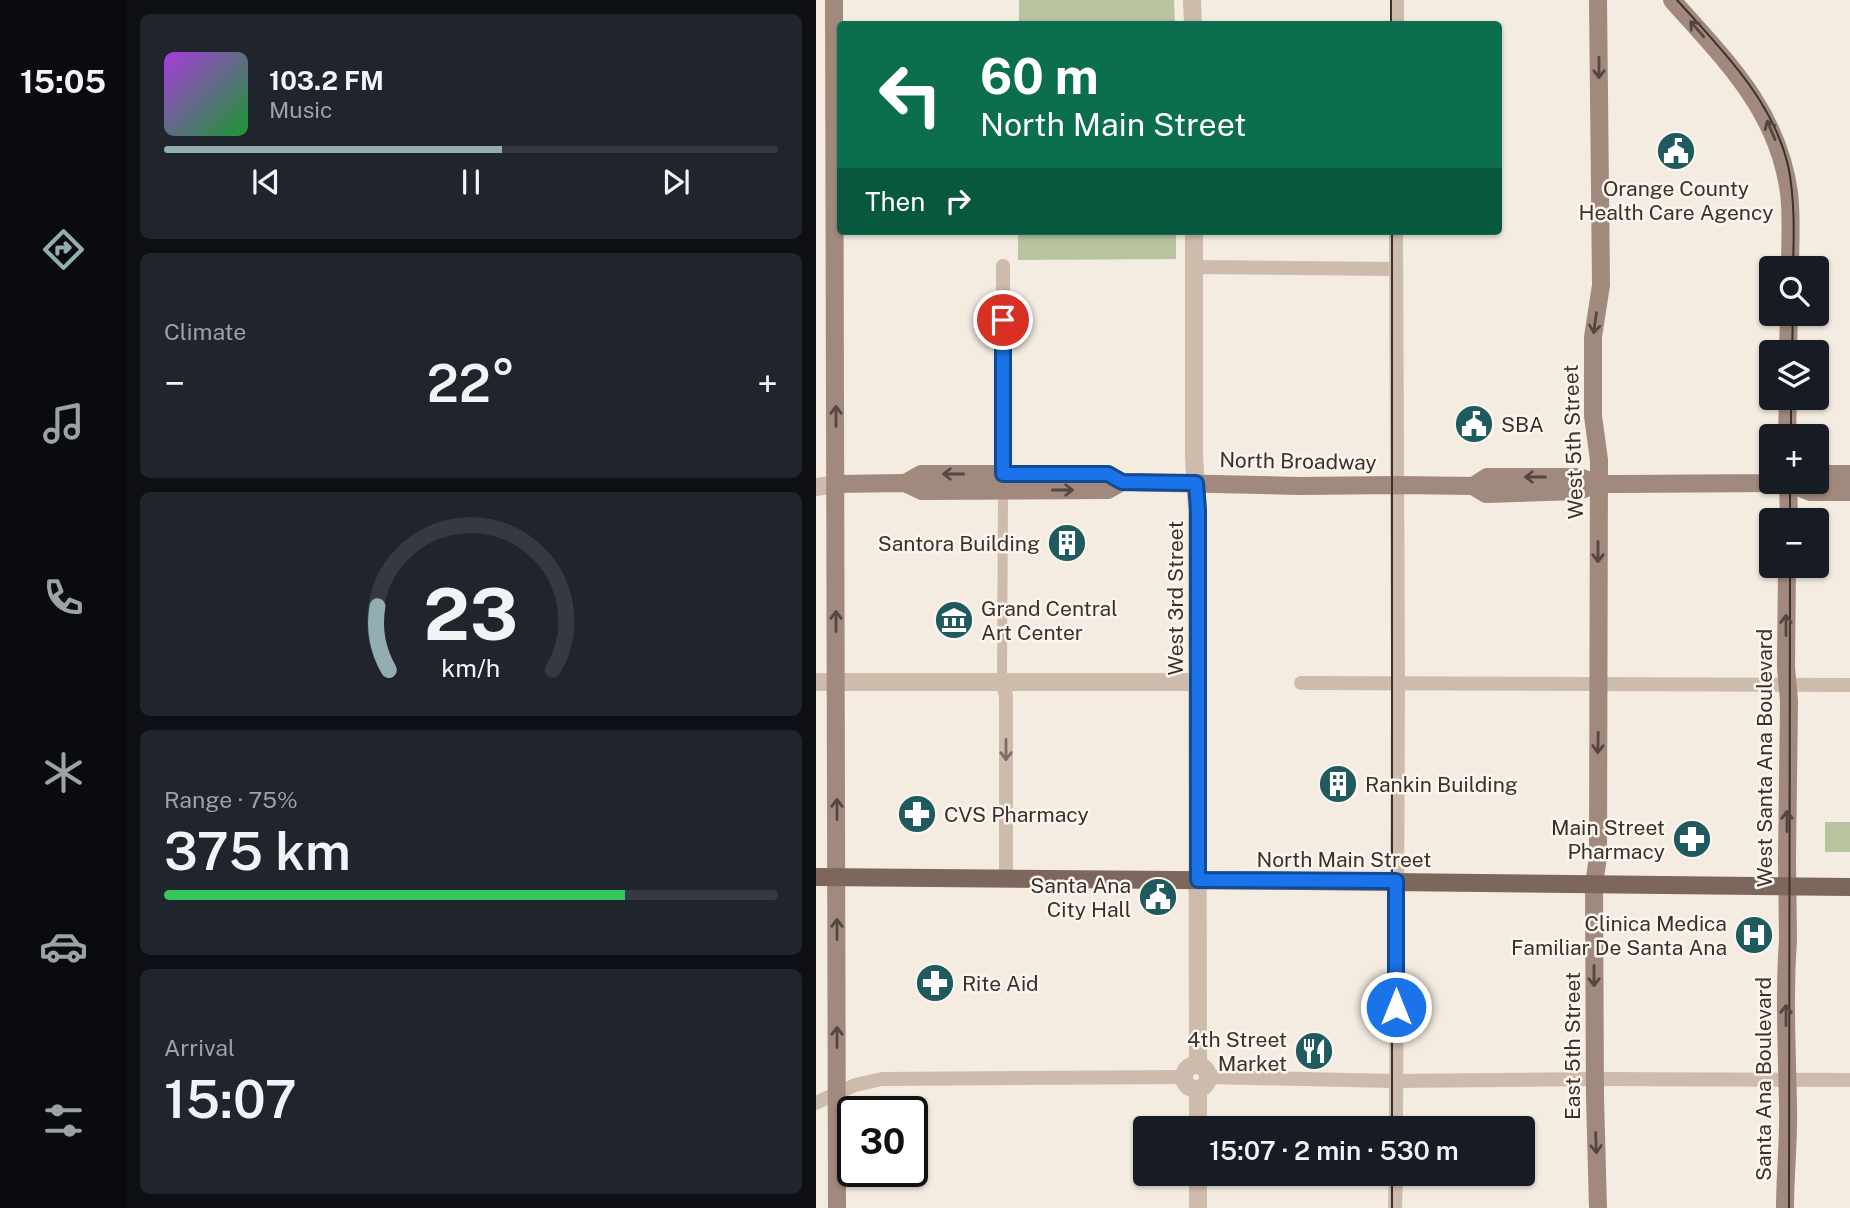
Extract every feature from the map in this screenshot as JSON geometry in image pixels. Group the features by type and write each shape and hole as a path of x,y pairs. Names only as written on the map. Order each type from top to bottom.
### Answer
{"main road":[{"path":"834,0 837,1208"},
{"name":"West 5th Street","path":"1594,884 1598,857 1599,460 1593,416 1593,337 1601,285 1598,0"},
{"path":"1672,0 1750,92 1768,121 1785,169 1790,195 1790,256"},
{"path":"1829,474 1850,474"},
{"name":"North Broadway","path":"836,484 905,483 922,491 1003,482 1108,490 1122,482 1473,486 1486,494 1578,491 1599,484 1759,482"},
{"name":"North Broadway","path":"1829,492 1850,492"},
{"name":"West Santa Ana Boulevard","path":"1787,578 1787,951"},
{"name":"North Main Street","path":"816,877 1850,887"},
{"name":"East 5th Street","path":"1594,884 1598,1208"},
{"name":"Santa Ana Boulevard","path":"1785,1208 1788,1147 1787,951"}],"street":[{"path":"1192,0 1193,21"},
{"path":"1397,0 1397,21"},
{"name":"West 3rd Street","path":"1194,235 1194,442 1198,510 1198,1116"},
{"path":"1396,235 1396,1116"},
{"path":"1003,266 1002,682 1006,696 1006,879"},
{"path":"1194,267 1395,268"},
{"path":"816,486 836,484"},
{"path":"816,682 1198,682"},
{"path":"1301,683 1850,684"},
{"path":"816,1103 855,1085 882,1079 1197,1077 1396,1081 1850,1080"},
{"path":"1198,1186 1198,1208"},
{"path":"1395,1208 1396,1186"}],"green space":[{"path":"1019,0 1174,0 1175,21 1019,21"},
{"path":"1018,235 1176,235 1176,259 1018,260"},
{"path":"1825,822 1850,822 1850,852 1825,852"}],"tram line":[{"path":"1391,0 1391,21"},
{"path":"1677,0 1743,76 1770,118 1788,165 1792,191 1793,256"},
{"path":"1392,235 1392,1116"},
{"path":"1792,340 1793,326"},
{"path":"1791,410 1791,424"},
{"path":"1790,494 1790,508"},
{"path":"1789,1208 1790,578"},
{"path":"1392,1186 1392,1208"}],"place":[{"name":"Orange County Health Care Agency","path":"1676,151"},
{"name":"SBA","path":"1474,424"},
{"name":"Santora Building","path":"1067,543"},
{"name":"Grand Central Art Center","path":"954,620"},
{"name":"Rankin Building","path":"1338,784"},
{"name":"CVS Pharmacy","path":"917,814"},
{"name":"Main Street Pharmacy","path":"1692,839"},
{"name":"Santa Ana City Hall","path":"1158,897"},
{"name":"Clinica Medica Familiar De Santa Ana","path":"1754,935"},
{"name":"Rite Aid","path":"935,983"},
{"name":"4th Street Market","path":"1314,1051"}],"route":[{"path":"1003,320 1003,474 1108,474 1122,482 1196,483 1198,880 1396,881 1396,1007"}]}
